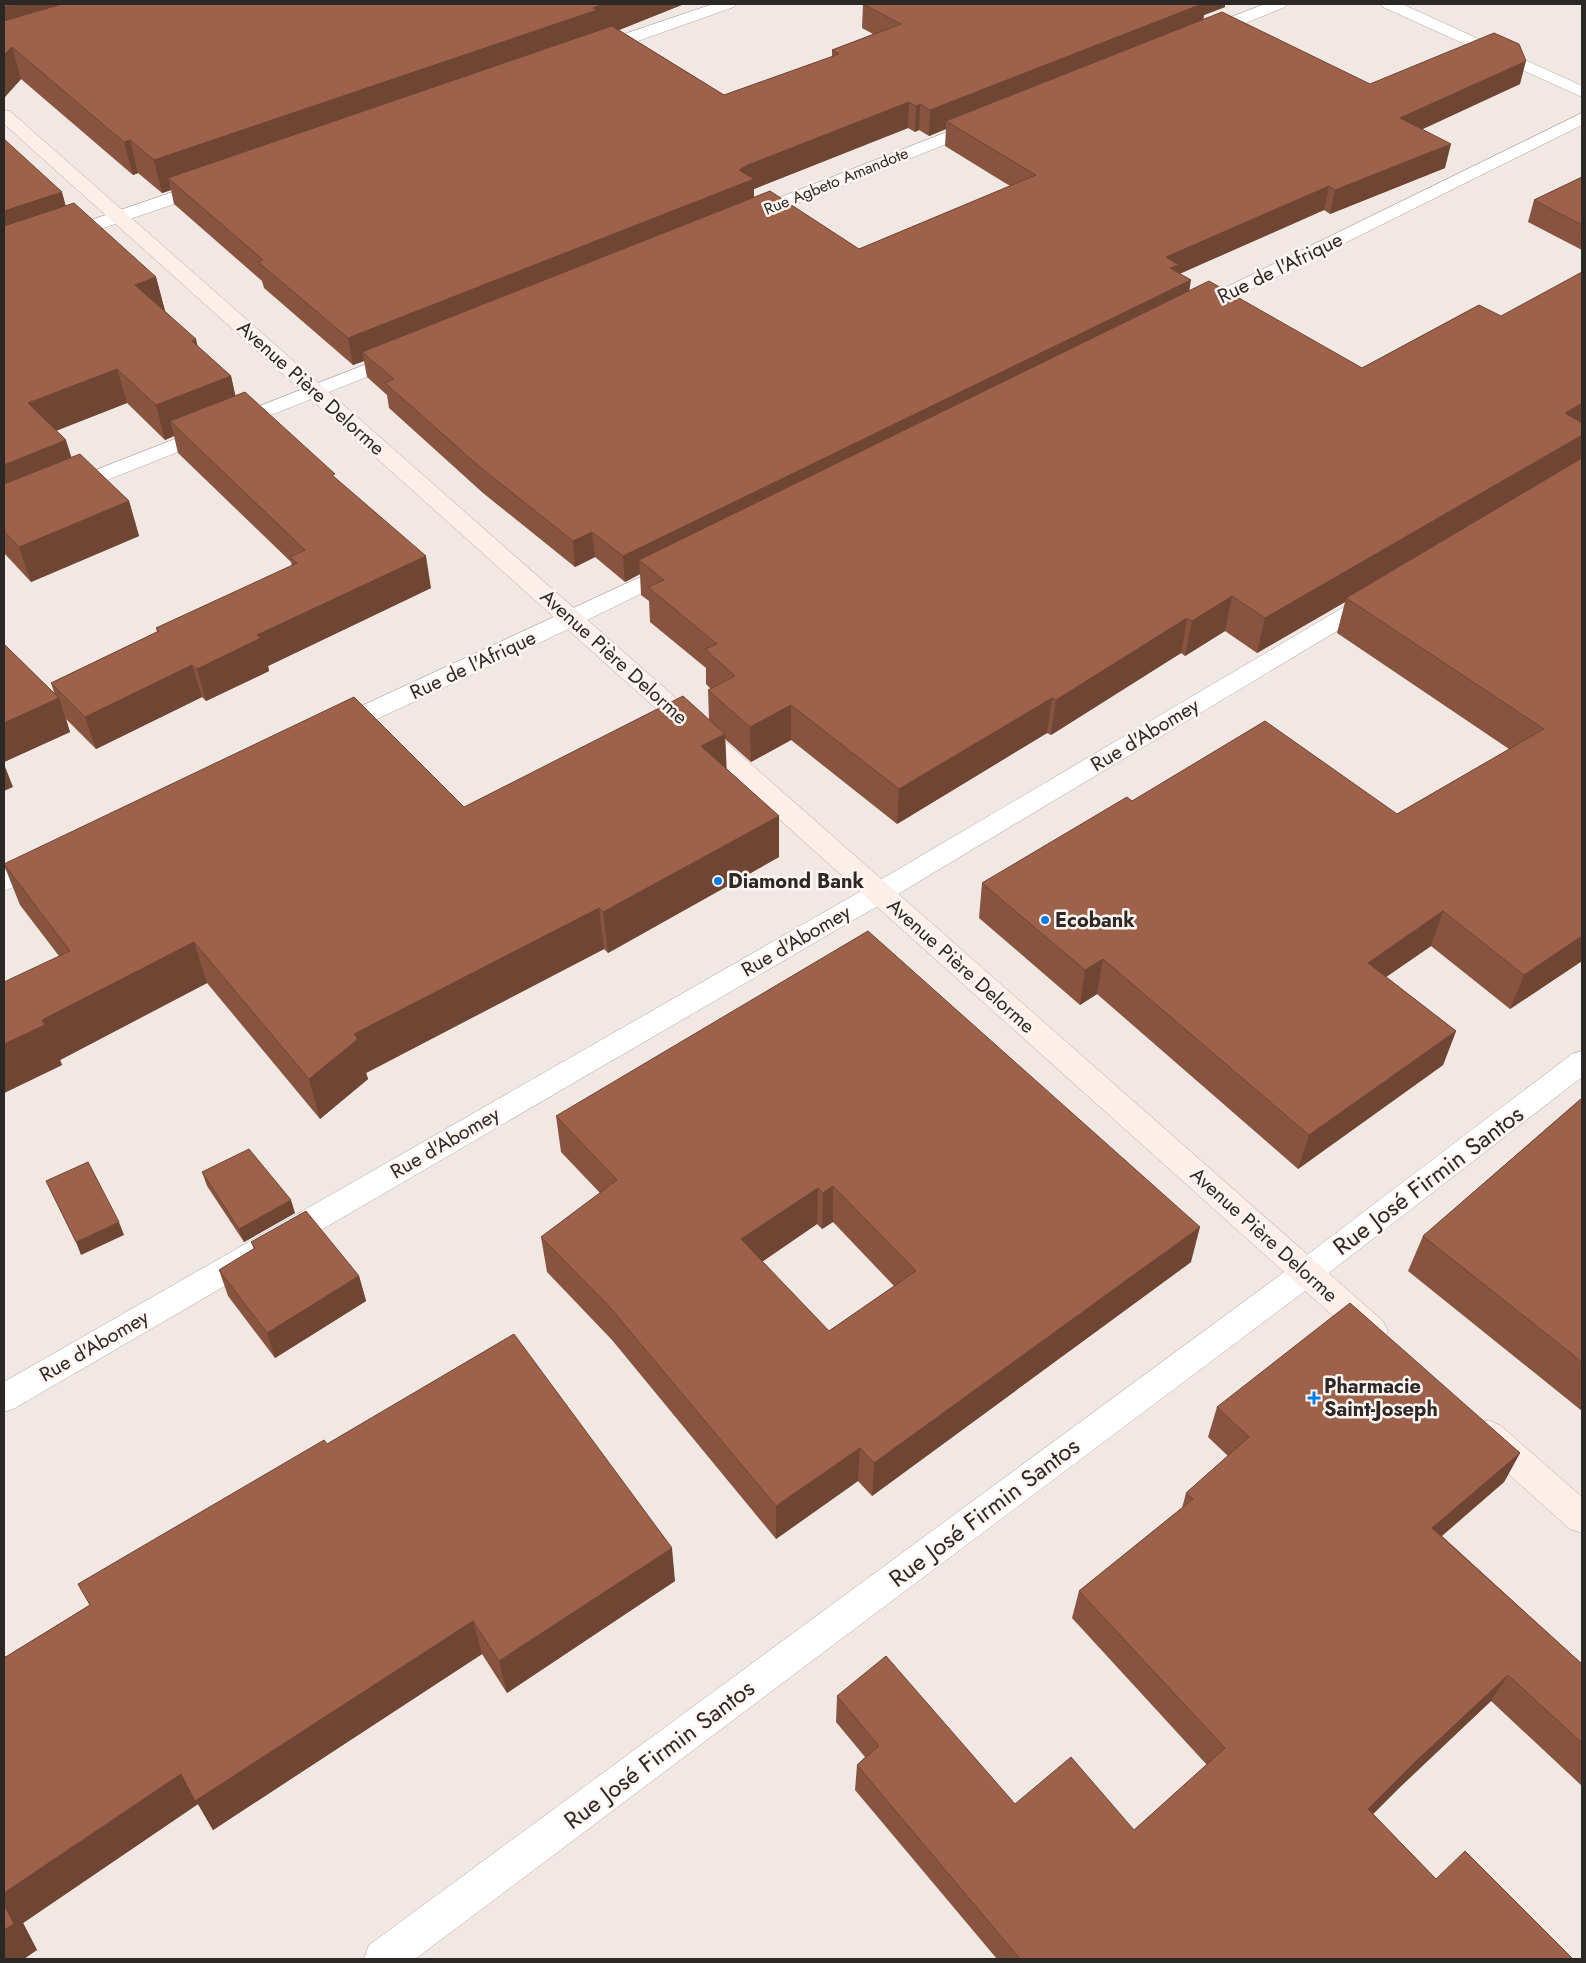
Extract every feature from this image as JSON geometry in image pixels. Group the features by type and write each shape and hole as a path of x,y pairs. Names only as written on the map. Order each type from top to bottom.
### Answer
{"main road":[{"name":"Avenue Pière Delorme","path":"4,115 1388,1346"},
{"path":"1470,1419 1582,1518"}],"street":[{"path":"578,56 728,4"},
{"path":"1186,41 1279,4"},
{"path":"1389,4 1582,92"},
{"name":"Rue Agbeto Amandote","path":"731,224 1000,116"},
{"name":"Rue de l'Afrique","path":"1180,318 1582,118"},
{"path":"4,256 222,181"},
{"path":"4,514 416,350"},
{"name":"Rue de l'Afrique","path":"319,736 571,619 696,557"},
{"name":"Rue d'Abomey","path":"4,1398 879,893 1394,587"},
{"path":"4,882 58,857"},
{"name":"Rue José Firmin Santos","path":"383,1959 1306,1273 1582,1062"}],"building":[{"path":"4,4 15,4 4,7"},
{"path":"62,4 603,4 593,8 597,10 154,160 130,140 124,142 12,47 4,55 4,21"},
{"path":"863,4 1202,4 930,110 920,104 916,106 909,102 739,170 754,179 348,338 258,262 263,260 168,178 612,26 724,95 839,54 832,50 901,24"},
{"path":"1222,12 1370,84 1494,33 1519,44 1526,61 1400,118 1451,144 1335,190 1329,186 1166,257 1179,265 1170,268 1191,280 623,556 592,532 573,541 480,467 385,383 394,379 362,352 770,191 859,249 1036,175 946,121"},
{"path":"4,139 62,192 4,211"},
{"path":"1582,177 1582,225 1534,200"},
{"path":"74,203 156,277 135,285 196,339 192,341 231,376 156,405 117,369 28,403 66,440 4,465 4,226"},
{"path":"1582,272 1582,403 1565,413 1582,423 1582,435 1265,618 1232,596 1192,621 1187,618 1056,700 1052,698 899,789 791,705 750,727 708,690 735,676 705,649 717,644 648,587 664,580 639,560 1209,281 1362,368 1479,305 1501,316"},
{"path":"245,392 335,474 332,475 426,556 257,635 261,638 197,669 192,665 85,717 51,683 159,631 156,628 297,563 290,557 305,550 170,421"},
{"path":"80,454 129,501 19,547 4,531 4,484"},
{"path":"1582,458 1582,936 1524,975 1443,911 1368,963 1456,1031 1309,1135 1103,959 1085,970 982,883 1127,797 1132,801 1265,721 1397,814 1544,729 1346,598"},
{"path":"4,644 59,698 4,723"},
{"path":"683,696 725,734 701,746 779,816 603,912 599,908 354,1034 358,1039 309,1079 194,942 42,1020 45,1025 4,1044 4,982 70,951 4,864 354,697 464,807"},
{"path":"868,931 1200,1227 874,1463 860,1448 776,1506 608,1305 541,1237 617,1180 556,1116","holes":["833,1186 916,1271 829,1331 741,1239 818,1188 823,1193"]},
{"path":"1582,1098 1582,1362 1423,1236"},
{"path":"249,1149 291,1200 239,1229 202,1172"},
{"path":"88,1162 119,1222 76,1242 46,1181"},
{"path":"306,1211 359,1276 267,1333 219,1270 255,1248 251,1242"},
{"path":"1350,1303 1520,1453 1432,1528 1582,1664 1582,1743 1508,1675 1368,1809 1436,1879 1465,1851 1573,1959 1020,1959 857,1765 879,1746 837,1696 886,1656 1015,1804 1071,1757 1134,1830 1225,1748 1079,1591 1193,1499 1186,1493 1249,1437 1217,1407"},
{"path":"514,1334 672,1548 499,1661 473,1621 195,1801 181,1774 4,1893 4,1658 90,1605 78,1584 324,1440 327,1444"},
{"path":"4,1904 14,1924 4,1930"}],"place":[{"name":"Diamond Bank","path":"718,881"},
{"name":"Ecobank","path":"1045,920"},
{"name":"Pharmacie Saint-Joseph","path":"1314,1398"}]}
